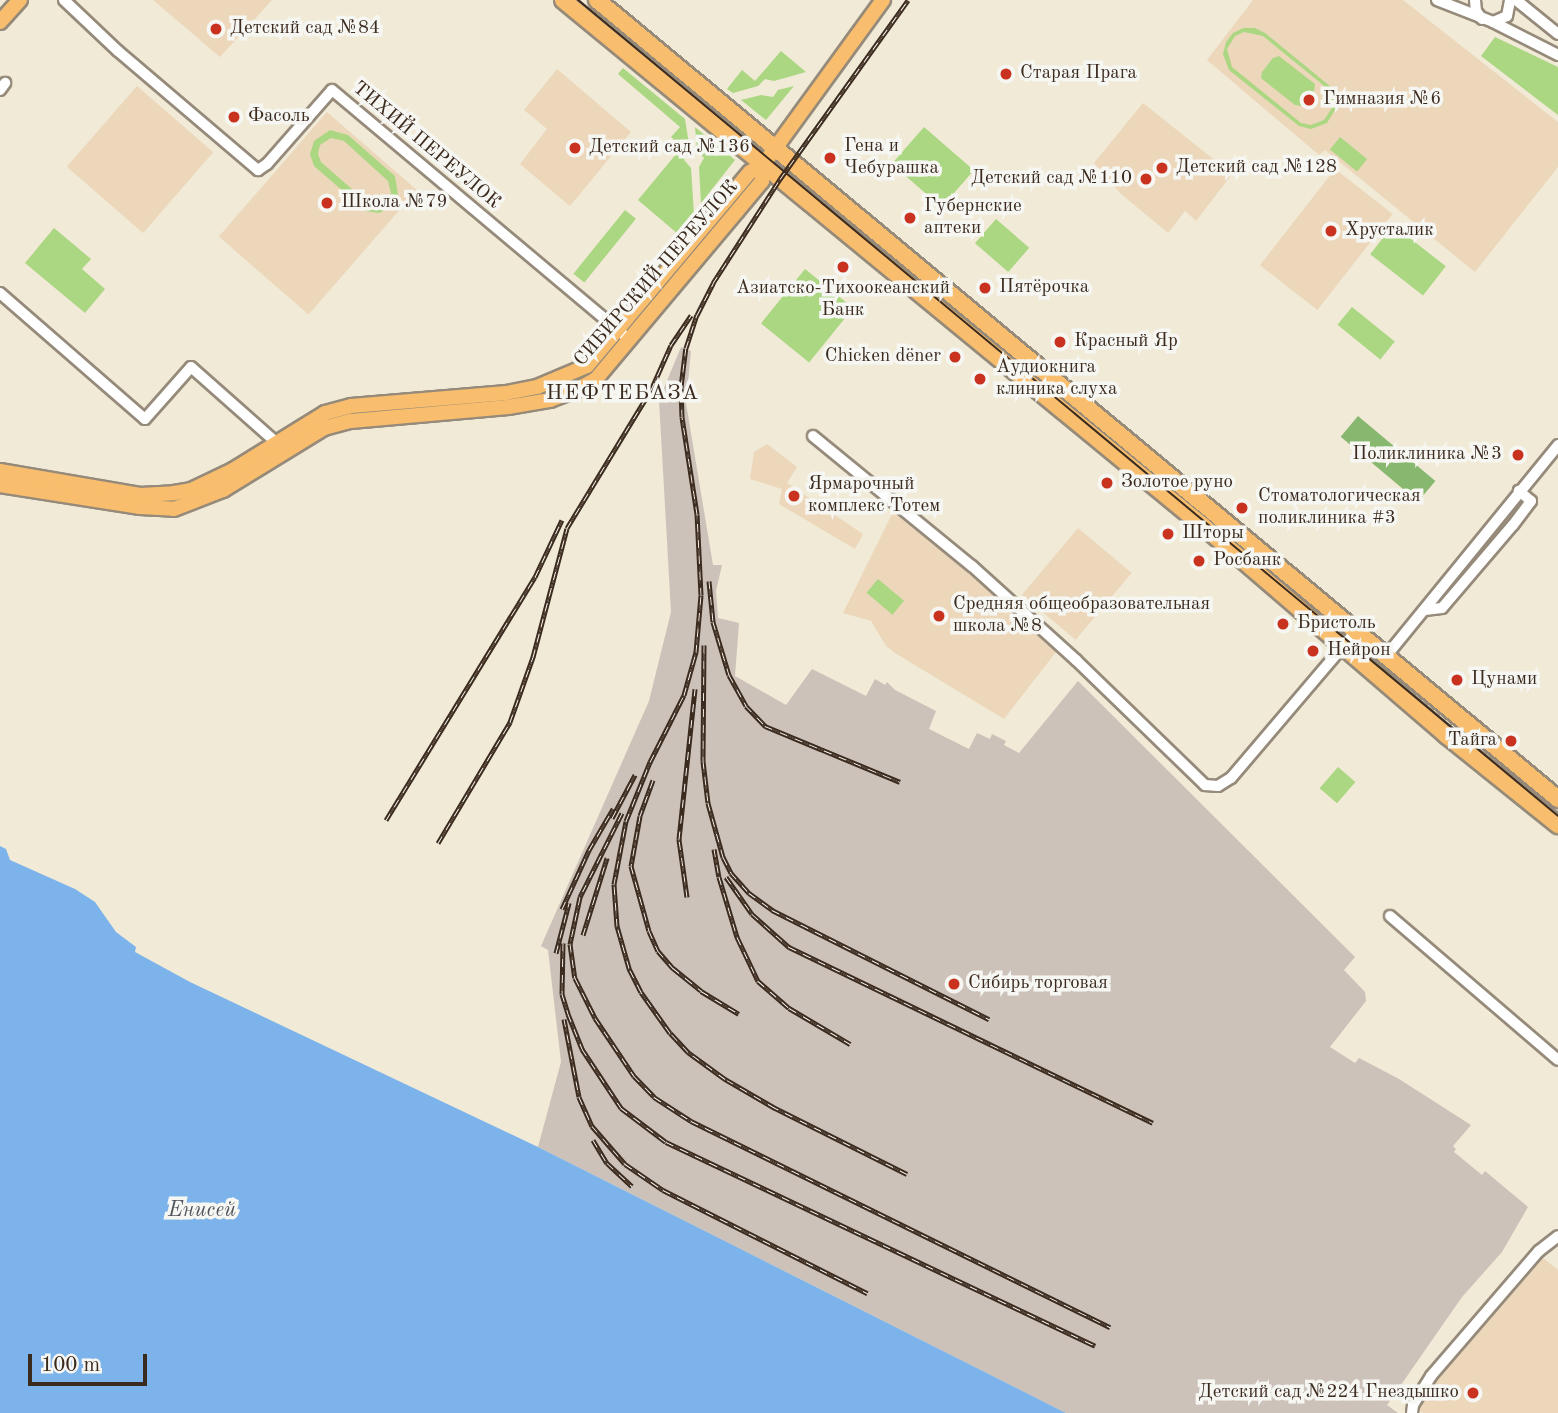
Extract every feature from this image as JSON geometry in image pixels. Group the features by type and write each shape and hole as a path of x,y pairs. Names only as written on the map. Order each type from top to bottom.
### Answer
{"highway":[{"path":"563,0 1558,825"},
{"path":"597,0 1558,799"}],"main road":[{"path":"0,22 20,0"},
{"name":"СИБИРСКИЙ ПЕРЕУЛОК","path":"0,485 140,501 219,484 324,428 351,421 508,407 550,400 578,390 596,379 623,335 750,172 763,165 883,0"},
{"name":"СИБИРСКИЙ ПЕРЕУЛОК","path":"219,484 316,417 351,407 506,393 537,387 587,366 623,335"},
{"name":"СИБИРСКИЙ ПЕРЕУЛОК","path":"0,471 140,501"}],"street":[{"name":"ТИХИЙ ПЕРЕУЛОК","path":"64,0 118,51 258,170 267,164 332,90 623,335"},
{"path":"1437,0 1489,21 1558,55"},
{"path":"1475,0 1476,12 1489,21"},
{"path":"1489,21 1507,16 1510,0"},
{"path":"1516,0 1558,34"},
{"path":"0,293 145,419 191,366 277,443"},
{"path":"813,436 951,547 1076,660 1205,785 1218,786 1231,778 1357,630"},
{"path":"1387,655 1558,444"},
{"path":"1425,610 1442,608 1513,525 1531,501 1519,491"},
{"path":"1390,916 1558,1060"},
{"path":"1412,1413 1413,1405 1431,1376 1539,1251 1558,1236"}],"shaded area":[{"name":"Детский сад №84","path":"153,0 272,0 220,57"},
{"path":"1253,0 1403,0 1558,122 1558,167 1475,272 1325,150 1319,155 1207,60"},
{"name":"Детский сад №136","path":"557,69 631,132 570,206 520,164 547,129 524,110"},
{"path":"137,86 213,152 143,233 67,167"},
{"name":"Детский сад №128","path":"1143,103 1232,174 1196,221 1185,211 1168,233 1121,194 1094,163"},
{"name":"Школа №79","path":"327,112 417,190 309,315 219,237"},
{"name":"Хрусталик","path":"1335,169 1393,214 1317,310 1260,265"},
{"path":"681,347 691,351 686,403 713,565 722,565 716,591 718,618 739,623 735,676 786,705 812,669 866,696 875,679 885,685 887,682 895,690 936,711 929,729 969,749 977,733 990,739 992,734 1006,741 1004,745 1019,753 1078,681 1355,957 1344,970 1365,992 1366,1001 1330,1047 1355,1063 1359,1058 1399,1079 1471,1125 1453,1146 1456,1149 1454,1152 1482,1175 1485,1171 1528,1207 1502,1252 1462,1297 1387,1405 1398,1413 1066,1413 538,1147 561,1062 548,950 541,946 649,701 671,612 659,400"},
{"name":"Ярмарочный комплекс Тотем","path":"767,444 797,467 787,483 863,534 855,549 779,504 782,489 750,479 754,452"},
{"name":"Средняя общеобразовательная школа №8","path":"893,512 962,567 1056,652 1004,719 895,653 886,646 871,621 843,613"},
{"path":"1078,528 1132,573 1076,640 1022,595"},
{"path":"1543,1258 1558,1270 1558,1413 1423,1413 1418,1409 1439,1378"}],"green space":[{"path":"1243,28 1255,28 1265,33 1331,87 1336,97 1336,108 1327,123 1311,129 1299,126 1229,70 1223,54 1226,42 1233,33","holes":["1244,32 1263,36 1328,89 1332,108 1324,120 1311,125 1301,123 1232,67 1227,49 1235,36"]},
{"path":"1495,37 1558,67 1558,115 1481,56"},
{"path":"781,51 806,72 774,81 765,79 758,86 733,93 727,89 742,70 755,81"},
{"path":"1279,56 1315,84 1314,91 1301,106 1295,105 1261,78 1262,72 1273,58"},
{"path":"623,68 685,119 690,150 684,160 691,168 694,215 678,234 638,200 682,147 671,137 680,127 618,74"},
{"path":"794,86 766,120 741,100 761,95 773,97 778,90"},
{"path":"695,127 735,160 701,203 699,167 704,158 697,150"},
{"path":"924,127 974,170 942,207 892,164"},
{"path":"330,130 348,135 395,176 398,195 391,207 379,213 366,211 314,166 310,154 314,141","holes":["331,138 344,141 388,181 391,193 386,201 369,204 321,162 318,154 320,145"]},
{"path":"1340,137 1367,159 1357,171 1330,149"},
{"path":"625,210 636,219 584,283 573,274"},
{"path":"996,219 1029,248 1008,272 975,243"},
{"path":"1393,225 1446,266 1423,295 1370,254"},
{"path":"54,228 91,259 82,269 105,289 85,313 25,263"},
{"path":"805,269 853,308 809,362 761,323"},
{"path":"1352,307 1395,342 1380,359 1338,325"},
{"path":"1358,416 1435,481 1418,502 1341,437"},
{"path":"878,579 904,601 892,615 866,593"},
{"path":"1338,767 1355,782 1337,803 1320,788"}],"water":[{"name":"Енисей","path":"0,846 6,849 10,860 75,889 95,902 116,932 136,947 135,952 190,982 538,1147 1066,1413 0,1413"}],"tram line":[{"path":"578,0 1558,816"}],"railway":[{"path":"907,1174 775,1108 725,1079 688,1052 670,1033 641,992 629,968 617,926 614,884 626,821 650,762 684,695 696,652 701,595 697,514 682,417 681,387 686,348 697,315 713,283 780,179 908,0"},
{"path":"438,843 510,722 533,657 567,528 651,390 671,345 691,315"},
{"path":"386,820 535,577 562,520"},
{"path":"709,581 713,622 729,675 746,706 765,726 900,782"},
{"path":"704,645 703,761 708,803 723,857 731,873 749,893 772,910 989,1019"},
{"path":"687,897 679,839 695,689"},
{"path":"612,818 635,775"},
{"path":"653,780 640,816 631,866 649,931 658,951 673,968 701,991 739,1014"},
{"path":"562,909 589,850 613,809"},
{"path":"622,813 580,897 570,944 575,978 595,1018 634,1076 654,1097 691,1121 1110,1327"},
{"path":"714,849 719,877 737,937 758,981 789,1008 850,1044"},
{"path":"583,935 607,858"},
{"path":"726,877 752,914 789,947 1153,1123"},
{"path":"556,953 569,903"},
{"path":"563,943 562,994 568,1014 582,1049 621,1108 666,1142 1095,1346"},
{"path":"564,1019 579,1097 592,1126 625,1164 663,1190 867,1293"},
{"path":"593,1140 607,1163 632,1186"}],"place":[{"name":"Детский сад №84","path":"216,29"},
{"name":"Старая Прага","path":"1006,74"},
{"name":"Гимназия №6","path":"1309,100"},
{"name":"Фасоль","path":"234,117"},
{"name":"Детский сад №136","path":"575,148"},
{"name":"Гена и Чебурашка","path":"830,158"},
{"name":"Детский сад №128","path":"1162,168"},
{"name":"Детский сад №110","path":"1146,179"},
{"name":"Школа №79","path":"327,203"},
{"name":"Губернские аптеки","path":"910,218"},
{"name":"Хрусталик","path":"1331,231"},
{"name":"Азиатско-Тихоокеанский Банк","path":"843,267"},
{"name":"Пятёрочка","path":"985,288"},
{"name":"Красный Яр","path":"1060,342"},
{"name":"Chicken dëner","path":"955,357"},
{"name":"Аудиокнига клиника слуха","path":"980,379"},
{"name":"Поликлиника №3","path":"1518,455"},
{"name":"Золотое руно","path":"1107,483"},
{"name":"Ярмарочный комплекс Тотем","path":"794,496"},
{"name":"Стоматологическая поликлиника #3","path":"1242,508"},
{"name":"Шторы","path":"1168,534"},
{"name":"Росбанк","path":"1199,561"},
{"name":"Средняя общеобразовательная школа №8","path":"939,616"},
{"name":"Бристоль","path":"1283,624"},
{"name":"Нейрон","path":"1313,651"},
{"name":"Цунами","path":"1457,680"},
{"name":"Тайга","path":"1511,741"},
{"name":"Сибирь торговая","path":"954,984"},
{"name":"Детский сад №224 Гнездышко","path":"1473,1393"}],"district":[{"name":"НЕФТЕБАЗА","path":"623,394"}]}
